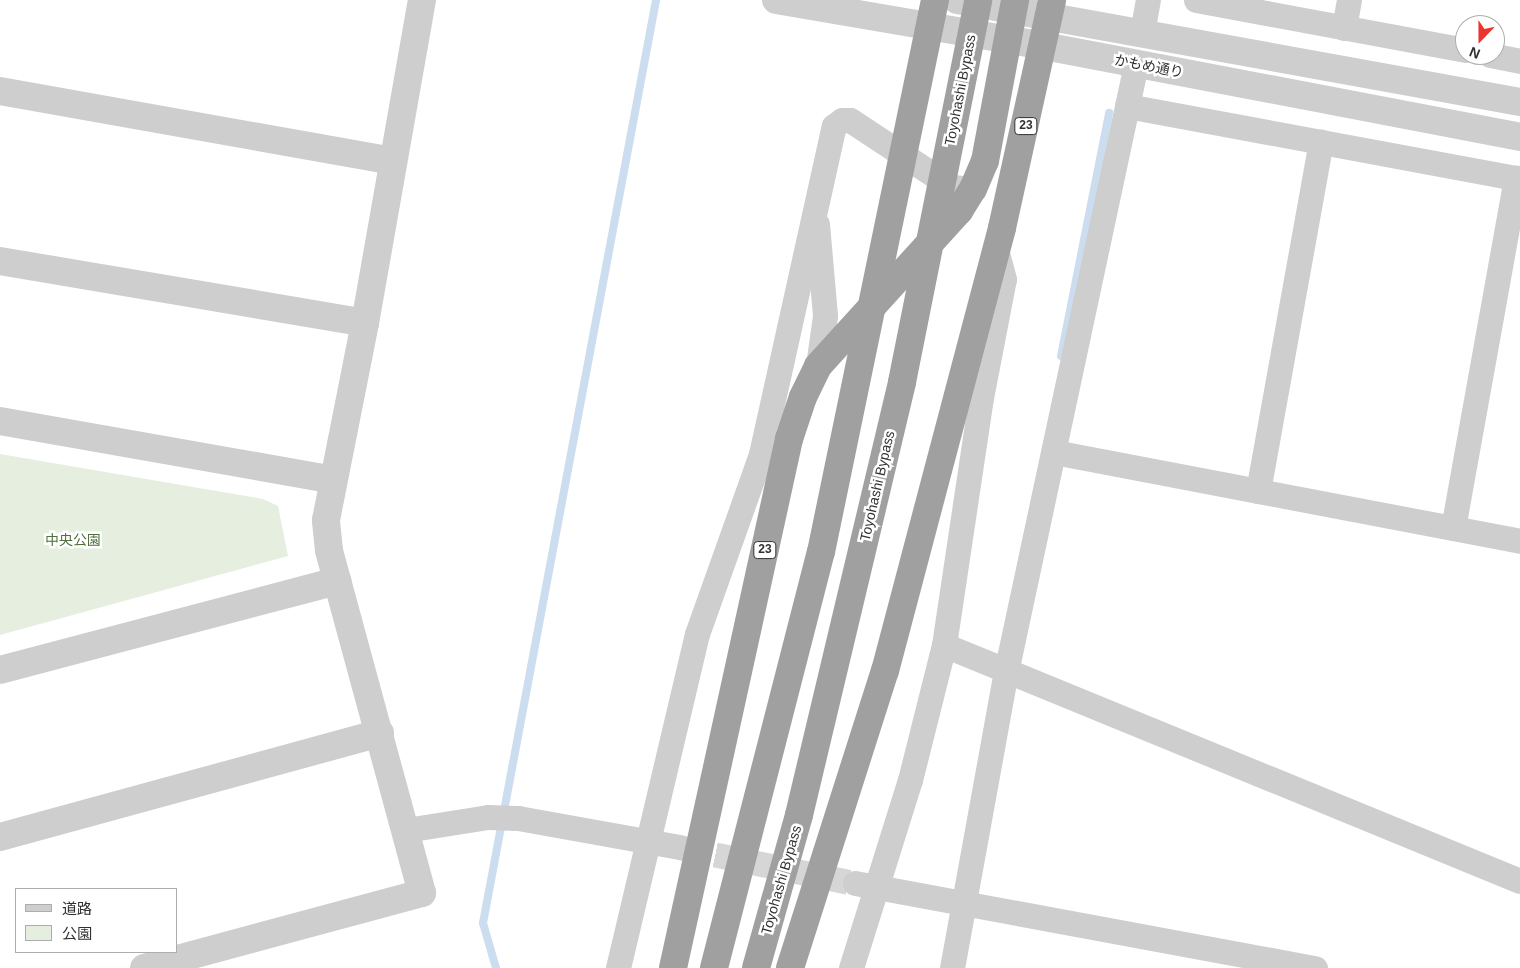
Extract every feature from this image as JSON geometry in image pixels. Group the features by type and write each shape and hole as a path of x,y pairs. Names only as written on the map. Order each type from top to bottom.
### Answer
{"highway":[{"path":"714,968 821,552 935,0"},
{"name":"Toyohashi Bypass","path":"756,968 799,815 902,382 978,0"},
{"name":"23","path":"673,968 790,438 803,397 818,366 959,211 973,189 985,161 1015,4"},
{"name":"23","path":"790,968 828,856 885,671 996,250 1044,46 1051,8"}],"street":[{"path":"144,968 422,893 380,732 328,550 326,520 365,322 422,0"},
{"name":"かもめ通り","path":"776,0 1044,46 1520,137"},
{"path":"957,0 1051,8 1142,33 1520,102"},
{"path":"1142,33 1148,0"},
{"path":"1196,0 1455,48"},
{"path":"1344,28 1349,0"},
{"path":"1505,58 1520,61"},
{"path":"952,968 956,902 1136,64"},
{"path":"0,91 392,161"},
{"path":"1127,106 1518,178 1453,528"},
{"path":"618,968 697,634 761,454 828,142 834,126 842,120 850,120 952,187 973,189"},
{"path":"1258,491 1321,142"},
{"path":"815,206 825,316 818,366"},
{"path":"851,968 866,885 910,780 944,645 981,398 1004,279 996,250"},
{"path":"0,261 365,322"},
{"path":"0,421 333,480"},
{"path":"1054,452 1520,541"},
{"path":"0,670 337,581"},
{"path":"944,645 1520,881"},
{"path":"0,837 380,732"},
{"path":"406,830 488,817 518,818 679,847"},
{"path":"866,885 1315,968"}],"green space":[{"name":"中央公園","path":"0,454 263,499 278,506 288,556 0,635"}],"waterway":[{"path":"496,968 483,923 656,0"},
{"path":"1061,356 1109,113"}],"tunnel":[{"path":"679,847 855,883"}]}
